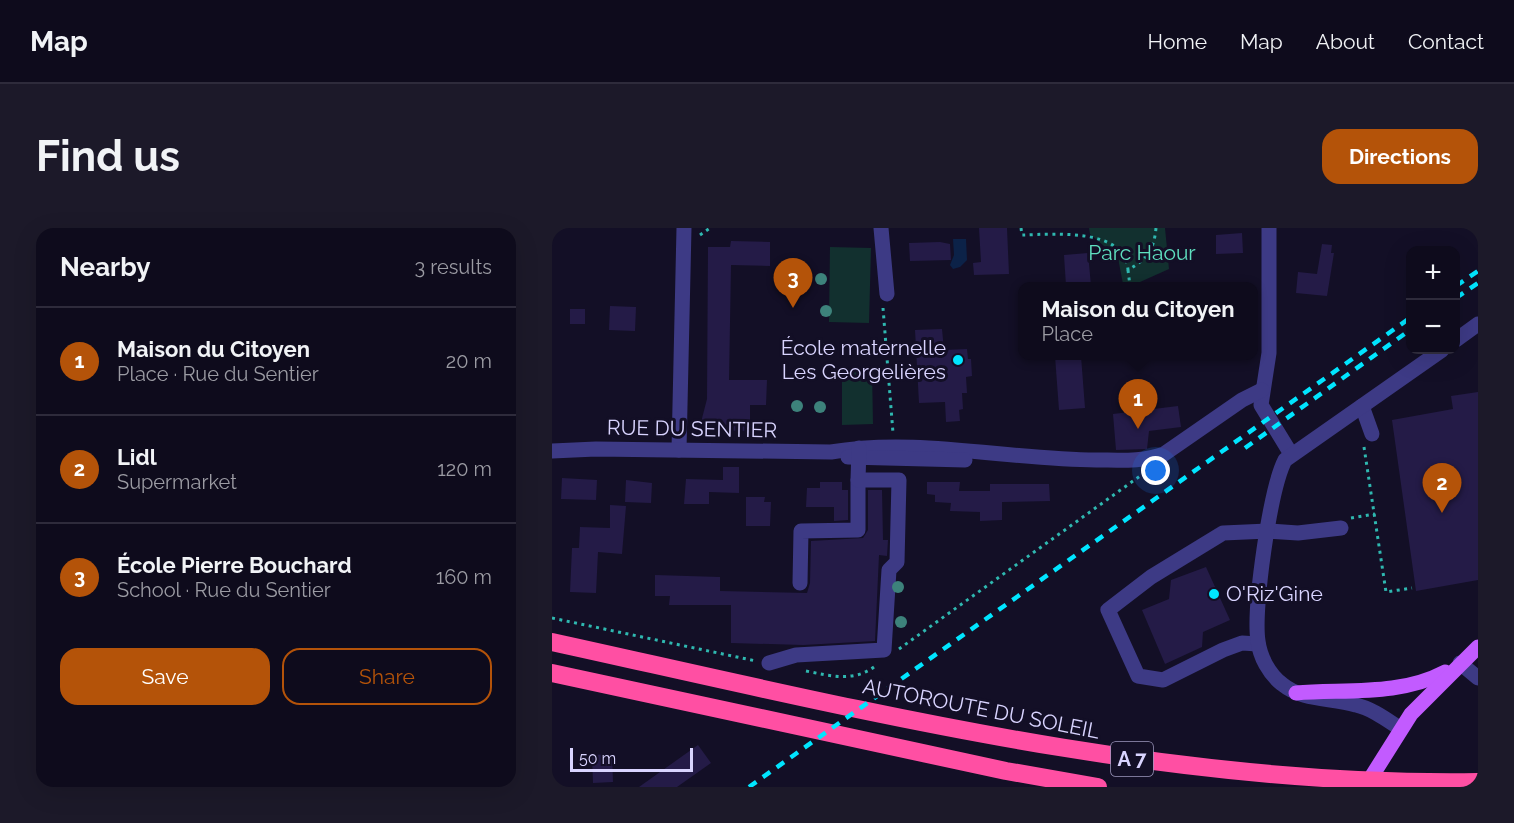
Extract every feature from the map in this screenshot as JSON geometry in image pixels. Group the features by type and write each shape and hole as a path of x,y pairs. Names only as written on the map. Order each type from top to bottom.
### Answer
{"highway":[{"name":"AUTOROUTE DU SOLEIL","path":"552,642 919,721 1026,742 1150,762 1395,782 1478,782"},
{"name":"A 7","path":"552,673 941,757 1098,787"}],"main road":[{"path":"1365,787 1401,729 1427,697 1478,647"},
{"path":"1296,693 1412,686 1460,663"}],"street":[{"path":"679,450 684,228"},
{"path":"881,228 887,294"},
{"path":"1269,228 1269,353 1261,405 1291,454"},
{"path":"1460,337 1478,324"},
{"path":"1401,729 1367,708 1296,693 1273,676 1263,660 1257,632 1268,531 1280,468 1291,454 1436,354"},
{"name":"RUE DU SENTIER","path":"859,454 905,448 1066,460 1150,459 1164,454 1242,400 1262,390"},
{"path":"1362,406 1368,439"},
{"name":"RUE DU SENTIER","path":"552,452 679,450 831,452 975,460 997,456"},
{"path":"800,583 801,531 858,530 859,454"},
{"path":"770,663 796,655 884,650 889,570 897,562 899,480 858,480"},
{"path":"1258,644 1242,643 1222,650 1163,680 1138,676 1108,610 1151,577 1223,533 1268,531 1298,533 1341,528"},
{"path":"1460,663 1478,678"}],"path":[{"path":"1021,228 1022,235 1100,234 1122,249 1128,259 1130,282"},
{"path":"1128,270 1144,261 1152,250 1156,228"},
{"path":"887,294 882,298 892,432 894,439 906,440 905,448"},
{"path":"1368,439 1386,592 1412,588"}],"green space":[{"name":"Parc Haour","path":"1089,228 1165,228 1169,269 1140,282 1123,282 1118,258 1090,234"},
{"path":"830,247 871,248 869,323 829,322"},
{"path":"842,371 872,371 873,424 842,425"}],"water":[{"path":"953,239 966,239 967,260 960,267 953,269 950,265 954,255"}],"building":[{"path":"979,228 1007,228 1009,274 974,275 973,263 981,262"},
{"path":"1242,233 1243,253 1216,254 1216,235"},
{"path":"731,241 770,242 770,266 731,265 729,380 767,380 766,405 750,405 750,431 699,430 707,399 708,247 730,247"},
{"path":"909,243 950,244 951,260 910,261"},
{"path":"1322,244 1332,245 1331,253 1334,253 1327,296 1296,293 1298,272 1317,274"},
{"path":"1088,253 1091,282 1066,282 1064,255"},
{"path":"610,306 636,307 635,331 609,330"},
{"path":"570,309 585,309 585,324 570,324"},
{"path":"942,329 944,350 967,349 968,359 971,359 972,376 966,377 967,393 962,393 963,409 959,410 960,421 946,422 945,402 919,403 915,330"},
{"path":"1055,360 1081,360 1085,408 1059,410"},
{"path":"1478,392 1478,580 1416,591 1392,420 1453,409 1451,396"},
{"path":"1178,406 1181,427 1149,431 1147,449 1116,450 1113,414"},
{"path":"723,467 739,467 739,493 709,492 709,504 684,504 686,479 723,480"},
{"path":"562,478 597,480 596,500 561,499"},
{"path":"626,480 652,483 651,503 625,502"},
{"path":"820,482 842,482 842,490 848,490 848,520 834,521 834,507 806,507 807,488 820,488"},
{"path":"927,482 960,482 959,491 990,491 990,484 1049,484 1050,501 1002,502 1002,520 980,521 980,512 950,511 951,503 935,502 935,495 927,494"},
{"path":"868,490 882,490 883,540 888,540 887,556 879,555 875,641 803,645 731,643 731,605 669,605 670,596 655,596 655,575 720,577 720,591 807,593 810,583 811,541 863,538 868,530"},
{"path":"746,497 765,497 764,502 771,502 770,526 746,526"},
{"path":"610,505 626,506 622,554 598,552 596,593 570,592 572,548 579,548 580,527 610,528"},
{"path":"1206,567 1230,620 1203,632 1202,647 1165,664 1142,610 1169,599 1171,580"},
{"path":"698,745 711,763 677,787 639,787"},
{"path":"612,754 613,782 593,783 592,755"}],"railway":[{"path":"1460,283 1478,271"},
{"path":"1460,295 1478,283"},
{"path":"749,787 1406,321"},
{"path":"1245,448 1406,333"}],"place":[{"name":"École Pierre Bouchard","path":"793,308"},
{"name":"École maternelle Les Georgelières","path":"958,360"},
{"name":"Maison du Citoyen","path":"1138,429"},
{"name":"Lidl","path":"1442,513"},
{"name":"O'Riz'Gine","path":"1214,594"}]}
